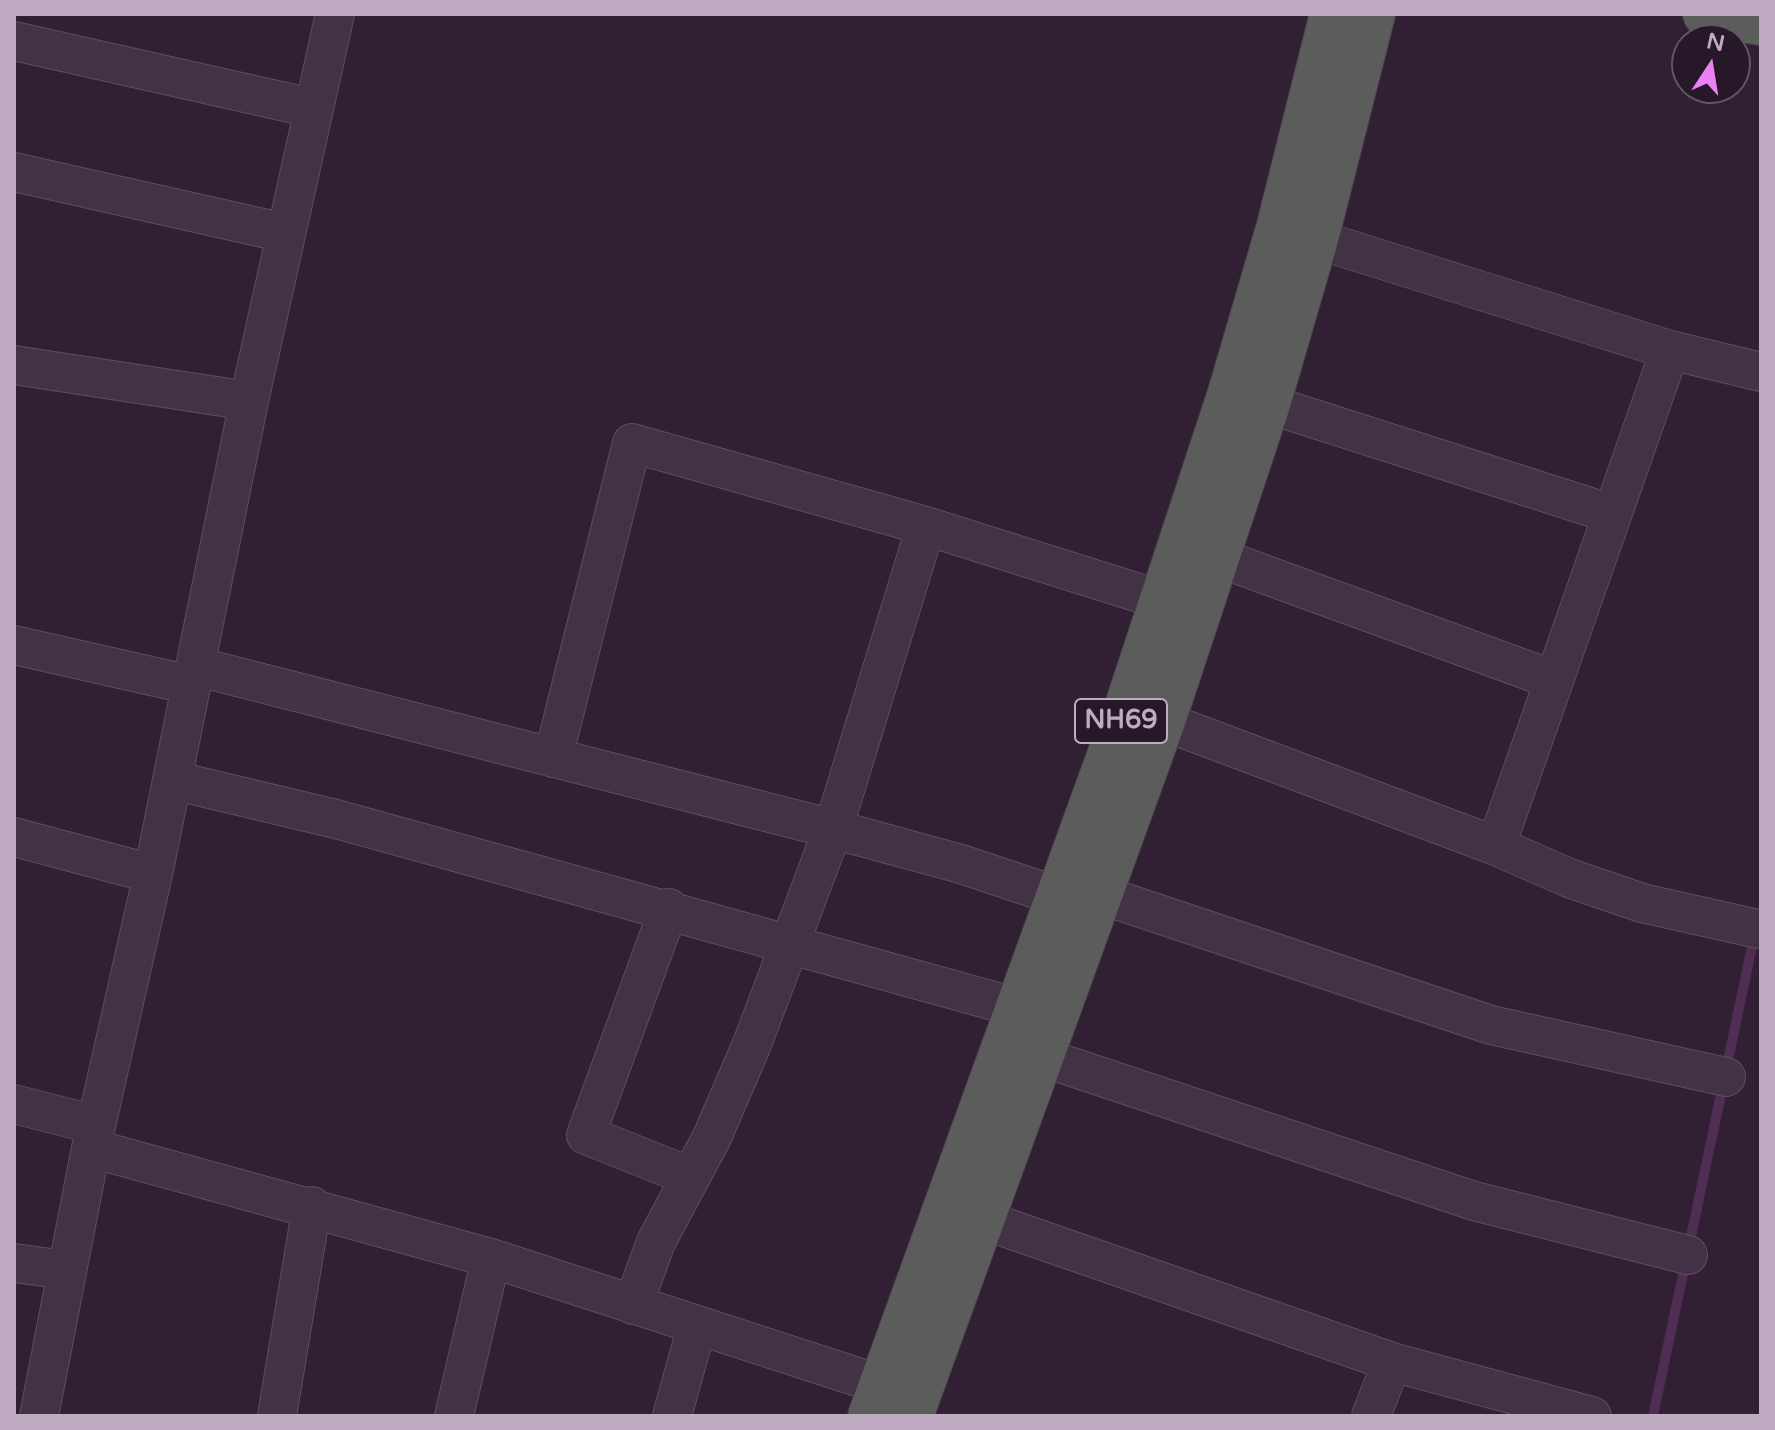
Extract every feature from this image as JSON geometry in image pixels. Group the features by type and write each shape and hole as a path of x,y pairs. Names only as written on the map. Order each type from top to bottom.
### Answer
{"highway":[{"name":"NH69","path":"903,1406 984,1220 1042,1057 1078,895 1161,600 1235,378 1278,229 1332,14"},
{"name":"NH69","path":"903,1406 1019,1008 1163,721 1268,404 1316,239 1373,14"},
{"path":"1705,14 1761,23"}],"street":[{"path":"39,1416 93,1137 153,874 249,401 335,14"},
{"path":"14,41 312,108"},
{"path":"14,172 285,233"},
{"path":"1316,239 1670,350 1761,372"},
{"path":"1496,846 1670,350"},
{"path":"14,365 249,401"},
{"path":"1268,404 1612,514"},
{"path":"553,758 632,443 926,526 1161,600"},
{"path":"633,1305 656,1242 691,1177 752,1044 787,944 833,829 926,526"},
{"path":"1217,557 1554,680"},
{"path":"14,645 193,676 553,758 1078,895 1491,1025 1726,1077"},
{"path":"1163,721 1496,846 1569,878 1642,903 1758,929"},
{"path":"172,780 336,819 669,908 1019,1008"},
{"path":"14,837 153,874"},
{"path":"669,908 586,1135 691,1177"},
{"path":"1042,1057 1474,1201 1688,1255"},
{"path":"14,1104 93,1137 491,1258 697,1326 903,1406"},
{"path":"277,1416 312,1206"},
{"path":"984,1220 1392,1362 1592,1416"},
{"path":"454,1416 491,1258"},
{"path":"14,1263 66,1270"},
{"path":"672,1416 697,1326"},
{"path":"1371,1416 1392,1362"}],"waterway":[{"path":"1726,1070 1754,937"},
{"path":"1653,1416 1723,1085"}]}
